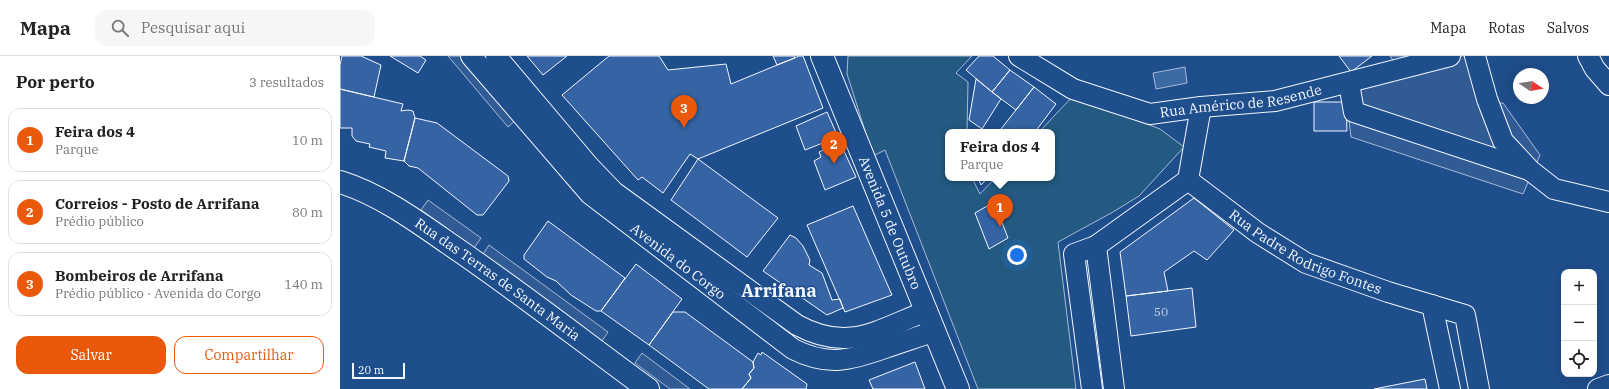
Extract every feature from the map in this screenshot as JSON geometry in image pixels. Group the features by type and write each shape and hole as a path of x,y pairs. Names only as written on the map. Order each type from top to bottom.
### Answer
{"main road":[{"name":"Avenida 5 de Outubro","path":"822,56 958,389"},
{"name":"Rua das Terras de Santa Maria","path":"340,182 354,186 408,216 475,261 648,389"}],"street":[{"name":"Avenida do Corgo","path":"471,56 590,194 793,349 806,356 839,360 855,358 935,331"},
{"name":"Avenida do Corgo","path":"496,56 589,166 610,188 797,325 811,333 826,337 852,339 864,336 927,311"},
{"name":"Rua Américo de Resende","path":"1019,56 1073,88 1150,114 1201,107 1275,101 1422,59 1450,56"},
{"path":"1475,56 1487,99 1503,141 1531,171 1554,189 1609,202"},
{"path":"1588,56 1595,69 1609,85"},
{"path":"1350,89 1354,112 1531,171"},
{"path":"1092,389 1074,254 1096,246 1188,180 1201,107"},
{"name":"Rua Padre Rodrigo Fontes","path":"1188,180 1258,233 1306,263 1388,292 1465,315 1479,389"},
{"path":"1096,246 1114,389"},
{"path":"1432,305 1450,389"},
{"path":"1084,330 1106,327"},
{"path":"1598,389 1609,385"}],"shaded area":[{"path":"448,56 465,56 518,118 508,127"},
{"path":"848,56 972,56 956,73 968,82 967,129 945,129 945,181 974,181 980,194 992,181 1055,181 1055,129 1042,129 1073,96 1160,129 1184,147 1139,196 1058,242 1076,389 978,389 885,150 873,156 847,74"},
{"path":"1390,56 1484,56 1494,103 1503,103 1540,155 1523,194 1351,137 1344,80 1396,65"},
{"path":"1185,67 1187,83 1156,89 1153,73"},
{"path":"428,200 481,238 474,248 421,210"},
{"path":"489,245 608,332 602,341 483,254"},
{"path":"642,353 690,389 670,389 635,363"}],"building":[{"path":"342,56 361,56 381,65 374,97 340,89 340,65"},
{"path":"390,56 420,56 426,60 418,73"},
{"path":"527,56 567,56 543,75"},
{"path":"609,56 659,56 668,70 726,64 731,84 799,56 803,56 823,108 698,159 690,154 663,193 642,177 638,180 562,95"},
{"path":"773,56 794,56 795,58 777,65"},
{"path":"979,56 993,56 1010,70 992,92 966,70"},
{"path":"1339,56 1372,56 1351,72"},
{"path":"1010,70 1034,87 1016,110 992,92"},
{"path":"976,79 1001,99 982,129 969,120"},
{"path":"1034,87 1056,104 1037,129 1001,129"},
{"path":"340,89 403,104 401,111 413,111 415,118 404,161 385,158 386,151 369,147 370,144 356,141 352,136 352,128 340,128"},
{"path":"1314,102 1346,102 1347,131 1314,131"},
{"path":"827,112 838,137 805,150 796,126"},
{"path":"415,118 437,123 508,176 509,181 483,215 477,215 418,168 409,166 404,161"},
{"path":"835,145 837,151 843,149 856,177 825,190 814,161 821,157 819,152"},
{"path":"698,159 778,218 747,257 671,200"},
{"path":"979,181 985,181 981,185"},
{"path":"1194,198 1234,230 1207,260 1194,251 1164,272 1168,291 1126,296 1120,252"},
{"path":"994,202 1008,238 989,249 975,213"},
{"path":"853,206 892,295 845,312 807,225"},
{"path":"548,221 625,278 601,311 596,311 571,295 556,281 547,277 524,259 524,255"},
{"path":"790,235 796,238 803,246 810,260 809,265 822,273 832,300 840,299 843,308 827,315 763,271"},
{"path":"636,264 682,299 649,345 601,311"},
{"path":"1192,288 1196,327 1131,336 1126,296"},
{"path":"673,312 685,312 753,362 754,368 749,374 751,378 742,389 709,389 649,345"},
{"path":"762,352 807,384 806,389 742,389 751,378 749,374 754,368 753,362 758,353 761,355"},
{"path":"915,362 925,389 873,389 869,380"},
{"path":"1425,379 1427,389 1374,389"}],"place":[{"name":"Bombeiros de Arrifana","path":"684,128"},
{"name":"Correios - Posto de Arrifana","path":"834,164"},
{"name":"Feira dos 4","path":"1000,227"}],"district":[{"name":"Arrifana","path":"779,291"}]}
